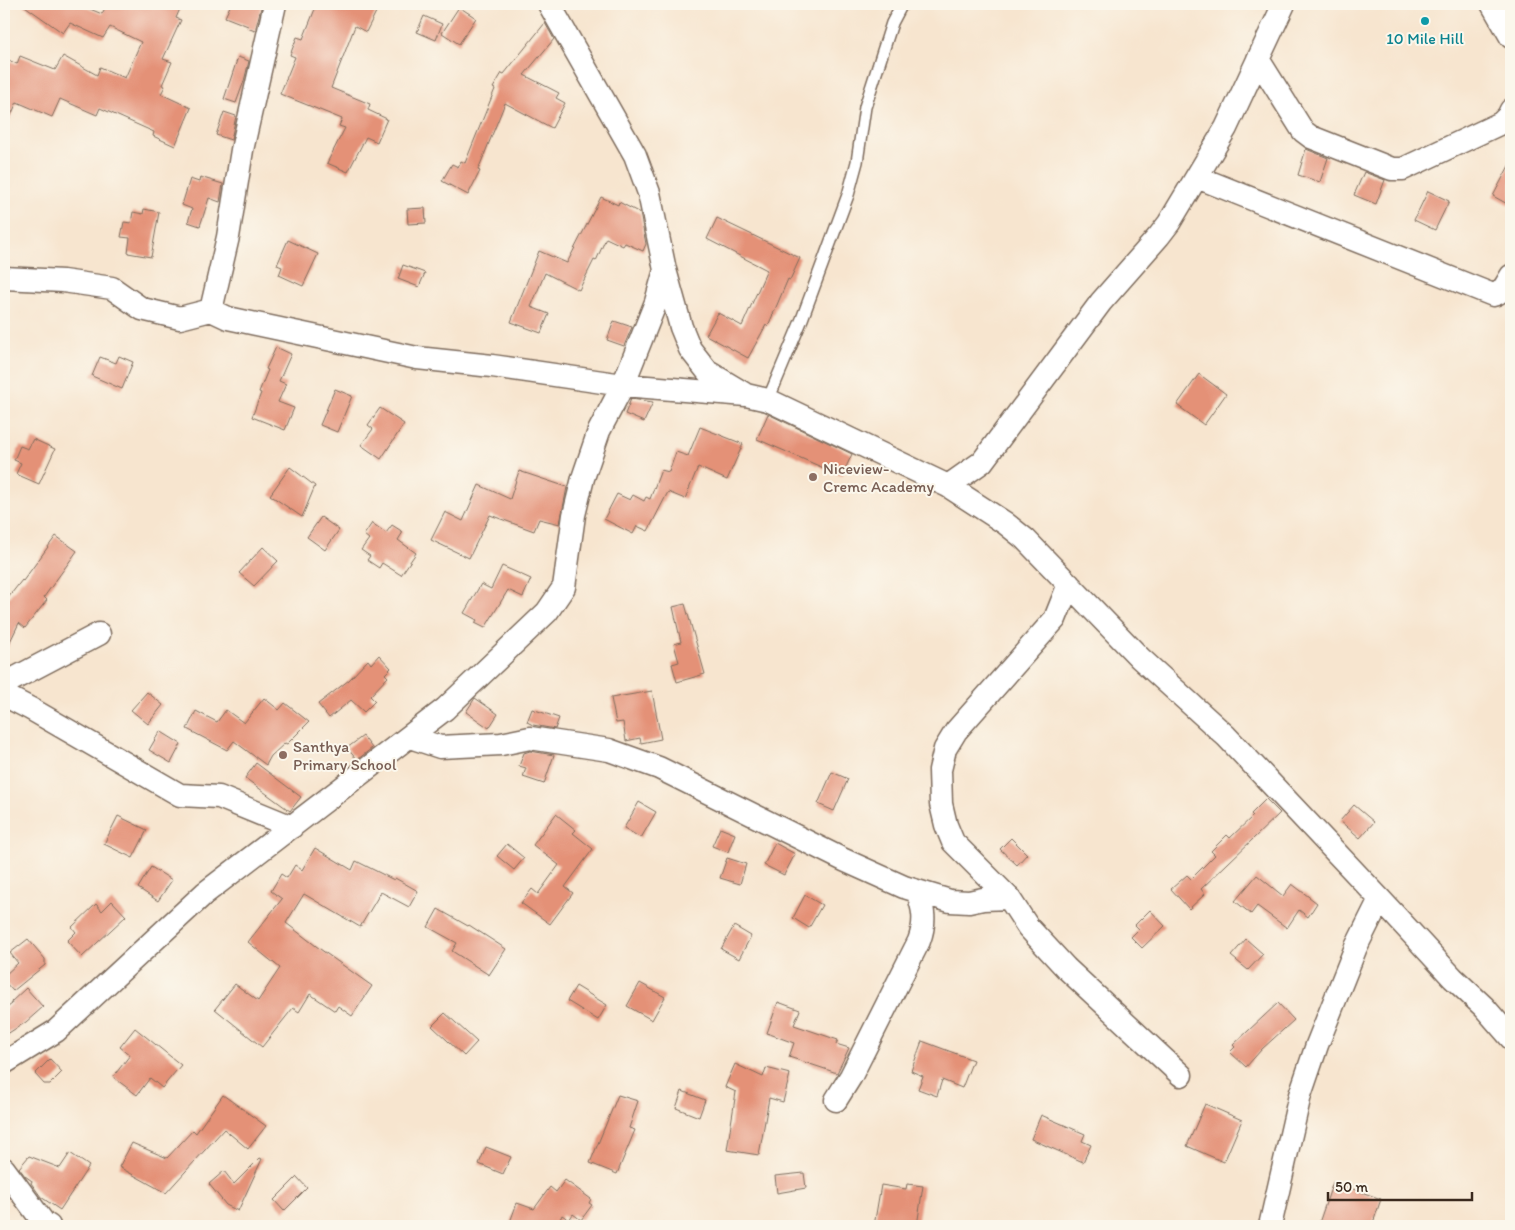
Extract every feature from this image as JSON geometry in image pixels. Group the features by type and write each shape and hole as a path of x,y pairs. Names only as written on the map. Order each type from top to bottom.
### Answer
{"street":[{"path":"210,310 228,237 242,150 275,4"},
{"path":"549,4 635,155 649,193 665,270 681,327 690,349 708,372 746,395"},
{"path":"948,486 982,462 1101,302 1159,236 1198,177 1226,128 1284,4"},
{"path":"1492,4 1511,37"},
{"path":"1258,59 1303,131 1311,137 1392,169 1403,169 1501,123 1511,110"},
{"path":"1198,177 1493,295 1503,290 1511,276"},
{"path":"4,1063 56,1031 205,893 445,709 547,612 564,587 574,515 583,478 599,431 623,385 656,302 665,270"},
{"path":"4,278 63,281 112,288 142,309 180,318 210,310 228,318 417,358 492,366 623,385 746,395 768,400 948,486 1026,539 1140,658 1226,736 1453,978 1484,1007 1511,1038"},
{"path":"1069,584 1055,619 956,731 945,749 940,770 941,804 946,825 953,842 1009,898 1028,927 1066,968 1181,1075"},
{"path":"4,684 99,634"},
{"path":"4,695 180,795 219,797 292,827"},
{"path":"410,736 440,747 501,744 530,738 609,750 659,768 844,860 917,891 950,901 969,902 983,899 1009,898"},
{"path":"836,1100 851,1076 919,941 924,921 923,906 917,891"},
{"path":"1270,1226 1300,1095 1317,1045 1356,947 1380,899"},
{"path":"4,1169 44,1223 49,1226"}],"lane":[{"path":"768,400 802,319 848,195 857,162 865,107 892,23 902,4"}],"building":[{"path":"22,4 78,4 102,14 107,4 182,4 176,18 181,20 163,59 172,62 162,85 165,86 161,94 191,108 175,146 153,136 154,132 100,108 97,115 60,99 52,117 17,102 4,131 4,58 17,64 20,56 55,70 63,56 97,75 100,67 125,78 141,42 110,27 103,38 70,23 63,33"},
{"path":"231,4 262,4 255,31 247,28 248,26 225,17"},
{"path":"317,4 361,4 376,12 366,32 355,26 331,88 370,104 368,110 387,119 377,142 366,137 348,172 327,163 345,128 339,126 342,119 280,94 295,57 290,55 297,37 303,39"},
{"path":"459,7 476,18 459,44 442,33"},
{"path":"424,16 442,24 436,40 417,32"},
{"path":"545,23 554,39 524,75 559,93 556,98 565,103 552,128 505,103 478,170 480,171 468,195 442,181 452,164 458,167 461,161 465,163 495,89 493,88 502,73 504,74"},
{"path":"238,57 249,61 236,103 224,99"},
{"path":"224,112 236,116 231,140 216,135"},
{"path":"1306,149 1328,158 1320,182 1298,175"},
{"path":"1511,162 1511,206 1493,196"},
{"path":"1364,172 1385,180 1376,204 1354,195"},
{"path":"200,177 223,184 220,202 209,198 200,226 188,222 192,209 182,205 190,179 199,182"},
{"path":"1428,191 1449,201 1435,230 1414,220"},
{"path":"601,197 618,205 619,202 640,213 646,244 643,251 625,243 623,246 606,238 596,261 594,260 579,290 545,273 531,307 549,314 541,333 511,322 539,251 567,263"},
{"path":"425,208 426,223 408,224 407,209"},
{"path":"144,209 159,212 151,257 128,253 130,238 121,237 124,222 131,223 133,212 143,214"},
{"path":"717,218 800,258 790,280 788,279 768,326 766,325 748,358 706,335 718,313 742,326 767,270 707,239"},
{"path":"288,240 318,254 303,286 279,275 282,267 277,265"},
{"path":"403,265 425,273 419,287 398,279"},
{"path":"614,321 632,327 624,346 607,340"},
{"path":"276,347 291,354 279,381 286,384 278,402 294,408 285,430 252,417 268,370 266,369"},
{"path":"119,356 133,362 122,389 92,376 100,357 116,363"},
{"path":"1199,374 1226,394 1204,425 1177,405"},
{"path":"335,389 352,396 337,432 320,425"},
{"path":"631,399 653,402 644,422 625,414"},
{"path":"380,408 404,424 381,459 361,445 373,429 368,425"},
{"path":"768,414 852,454 842,476 757,439"},
{"path":"700,427 743,444 727,480 698,467 685,499 668,492 648,531 637,526 633,534 604,519 617,494 630,500 633,495 644,501 646,497 650,499 661,470 669,472 676,452 688,456"},
{"path":"33,439 55,449 39,484 16,474 21,463 14,460 20,446 28,449"},
{"path":"290,467 315,486 302,517 270,495"},
{"path":"519,471 567,487 560,524 539,519 534,531 490,515 469,558 431,540 445,512 463,521 479,485 510,499"},
{"path":"321,517 339,530 325,550 307,537"},
{"path":"372,523 386,533 392,525 403,532 398,540 416,553 401,575 382,563 379,568 367,560 370,556 361,550 369,539 364,535"},
{"path":"56,536 77,551 44,597 47,600 25,628 19,623 4,654 4,603 23,581"},
{"path":"263,547 278,561 254,586 239,573"},
{"path":"502,566 531,579 523,597 508,590 485,628 475,623 477,620 464,613 481,584 491,589"},
{"path":"685,604 705,674 677,682 672,664 679,662 674,644 681,642 673,607"},
{"path":"379,655 391,668 385,674 388,677 370,696 375,701 364,712 351,700 329,718 318,704 349,680 368,660 371,664"},
{"path":"652,691 661,739 641,743 640,738 626,741 623,722 616,723 611,698"},
{"path":"147,692 163,705 148,724 131,710"},
{"path":"264,698 279,710 285,703 309,722 287,744 285,743 271,756 266,765 234,741 227,750 187,729 196,711 217,722 226,710 244,723"},
{"path":"475,698 498,714 489,728 466,712"},
{"path":"532,709 559,718 555,729 527,722"},
{"path":"160,731 181,744 171,763 149,750"},
{"path":"363,736 372,748 357,760 347,748"},
{"path":"530,751 554,755 544,784 523,777 526,768 519,766 524,753"},
{"path":"256,763 301,797 290,811 245,778"},
{"path":"832,772 848,779 834,811 818,804"},
{"path":"1266,799 1280,813 1201,889 1205,894 1189,909 1171,889 1187,875 1191,879 1215,855 1211,851 1227,835 1230,838 1253,816 1251,814"},
{"path":"639,802 656,812 641,838 624,828"},
{"path":"1354,805 1374,822 1360,838 1340,821"},
{"path":"556,814 576,830 573,833 593,849 565,887 573,893 550,924 521,903 532,889 538,894 559,865 533,845"},
{"path":"118,816 147,830 133,858 104,844"},
{"path":"720,828 735,834 728,852 712,846"},
{"path":"1011,838 1027,854 1017,865 1000,849"},
{"path":"775,843 795,854 784,875 764,865"},
{"path":"507,844 524,858 514,870 497,856"},
{"path":"315,848 352,870 356,861 394,880 395,878 418,891 409,907 381,892 360,927 304,894 286,923 372,986 352,1016 338,1006 335,1011 310,994 299,1012 293,1008 262,1047 215,1009 235,984 258,1001 280,968 248,942 282,899 271,891 281,874 287,878 295,865 302,870"},
{"path":"727,858 746,864 740,884 720,878"},
{"path":"151,867 172,880 158,901 138,888"},
{"path":"1257,875 1283,896 1292,884 1317,903 1308,917 1299,910 1287,928 1257,906 1251,914 1235,901"},
{"path":"805,895 822,905 809,928 793,918"},
{"path":"112,901 126,916 82,957 67,941 76,932 72,927 96,904 102,911"},
{"path":"438,909 469,925 506,949 489,975 452,951 457,943 428,927"},
{"path":"1150,910 1165,926 1142,948 1131,937 1139,929 1135,925"},
{"path":"734,926 751,936 739,959 721,949"},
{"path":"28,939 45,959 45,965 13,991 4,981 4,976 18,963 10,953"},
{"path":"1246,939 1263,954 1248,970 1231,956"},
{"path":"640,983 665,997 652,1020 627,1006"},
{"path":"576,986 607,1005 598,1020 567,1001"},
{"path":"26,988 43,1007 26,1022 4,1036 4,1010"},
{"path":"778,1002 800,1010 794,1025 838,1040 836,1044 849,1048 837,1073 789,1057 794,1043 767,1033"},
{"path":"1278,1003 1294,1020 1262,1049 1246,1067 1230,1052 1235,1047 1233,1045"},
{"path":"445,1013 477,1042 464,1056 432,1026"},
{"path":"135,1028 181,1065 162,1088 150,1078 137,1095 113,1077 130,1055 120,1047"},
{"path":"922,1041 973,1060 962,1088 942,1080 937,1096 918,1089 923,1076 911,1071"},
{"path":"50,1059 62,1072 50,1084 44,1084 35,1074"},
{"path":"735,1064 763,1077 766,1068 790,1074 783,1102 769,1098 759,1155 727,1150 736,1092 725,1087"},
{"path":"682,1091 705,1100 699,1117 676,1108"},
{"path":"223,1095 266,1126 248,1149 224,1129 166,1193 119,1167 132,1143 167,1158 193,1130 196,1133"},
{"path":"618,1095 638,1101 629,1128 635,1130 617,1174 590,1163"},
{"path":"1205,1104 1242,1120 1224,1162 1187,1146"},
{"path":"1041,1115 1085,1134 1082,1141 1091,1145 1083,1162 1031,1139"},
{"path":"486,1147 511,1157 503,1174 479,1164"},
{"path":"70,1153 89,1166 60,1210 41,1197 31,1183 32,1181 19,1168 29,1156 60,1168"},
{"path":"260,1158 262,1159 238,1211 226,1205 209,1184 224,1171 234,1184"},
{"path":"804,1173 806,1188 777,1193 775,1176"},
{"path":"297,1177 307,1188 284,1211 274,1200"},
{"path":"565,1180 591,1199 589,1203 592,1205 581,1220 573,1214 569,1220 562,1215 557,1226 521,1226 510,1222 517,1203 534,1209 550,1187 556,1192"},
{"path":"1333,1182 1381,1199 1372,1226 1318,1226"},
{"path":"907,1184 923,1186 917,1226 874,1226 881,1185 906,1189"}],"place":[{"name":"10 Mile Hill","path":"1425,21"},
{"name":"Niceview- Cremc Academy","path":"813,477"},
{"name":"Santhya Primary School","path":"283,755"}]}
